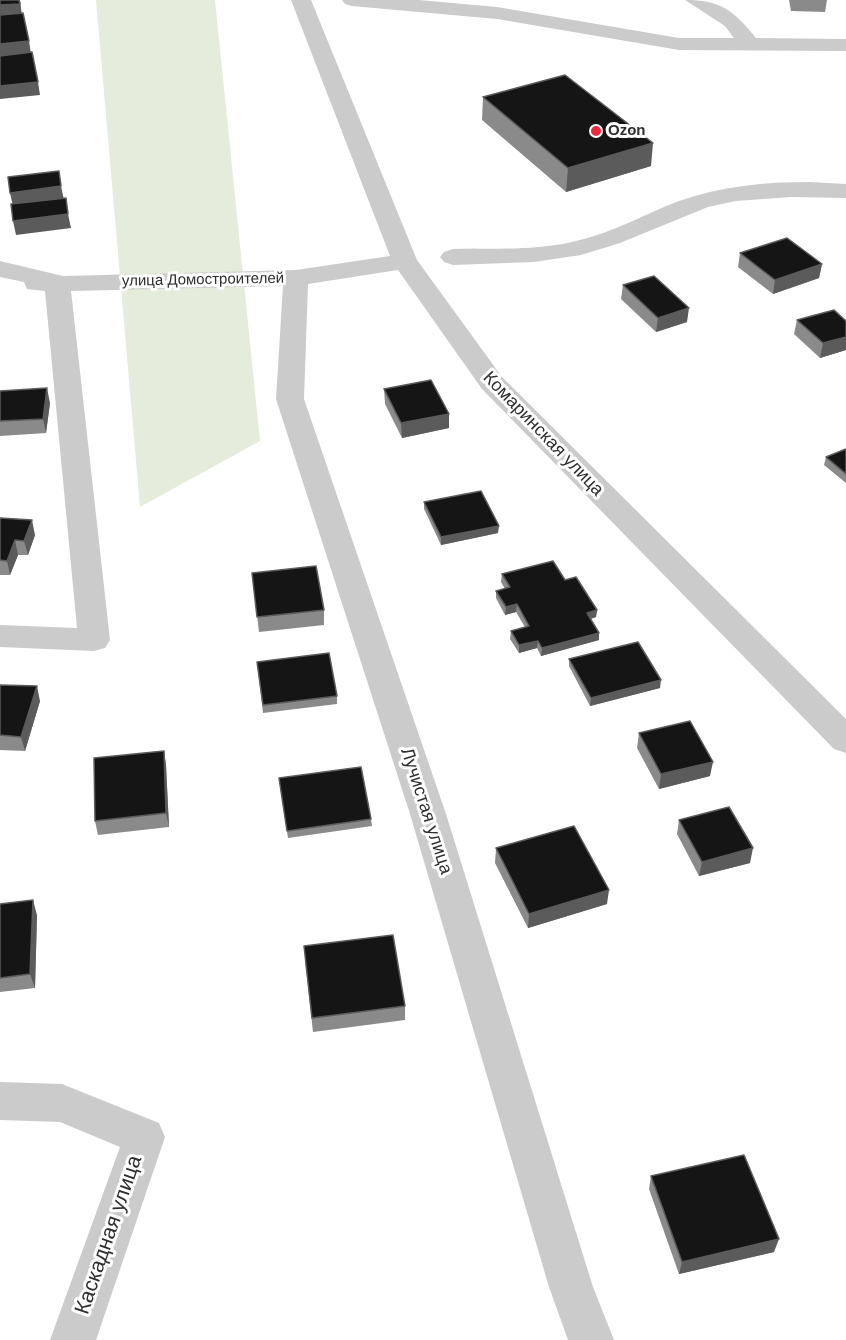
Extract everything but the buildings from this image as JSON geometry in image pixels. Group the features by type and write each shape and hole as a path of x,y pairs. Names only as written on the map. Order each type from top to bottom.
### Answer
{"street":[{"name":"Комаринская улица","path":"301,0 405,261 492,383 846,740"},
{"path":"352,0 497,13 679,44 846,45"},
{"path":"695,0 732,22 750,45"},
{"path":"453,257 551,253 582,247 702,201 748,193 812,189 846,191"},
{"name":"улица Домостроителей","path":"0,289 57,282 296,278 405,261"},
{"path":"0,269 57,282 94,640 0,636"},
{"name":"Лучистая улица","path":"296,278 290,399 428,814 571,1287 591,1340"},
{"name":"Каскадная улица","path":"0,1101 62,1102 144,1137 73,1340"}],"green space":[{"path":"96,0 215,0 260,441 140,507"}],"place":[{"name":"Ozon","path":"596,131"}]}
